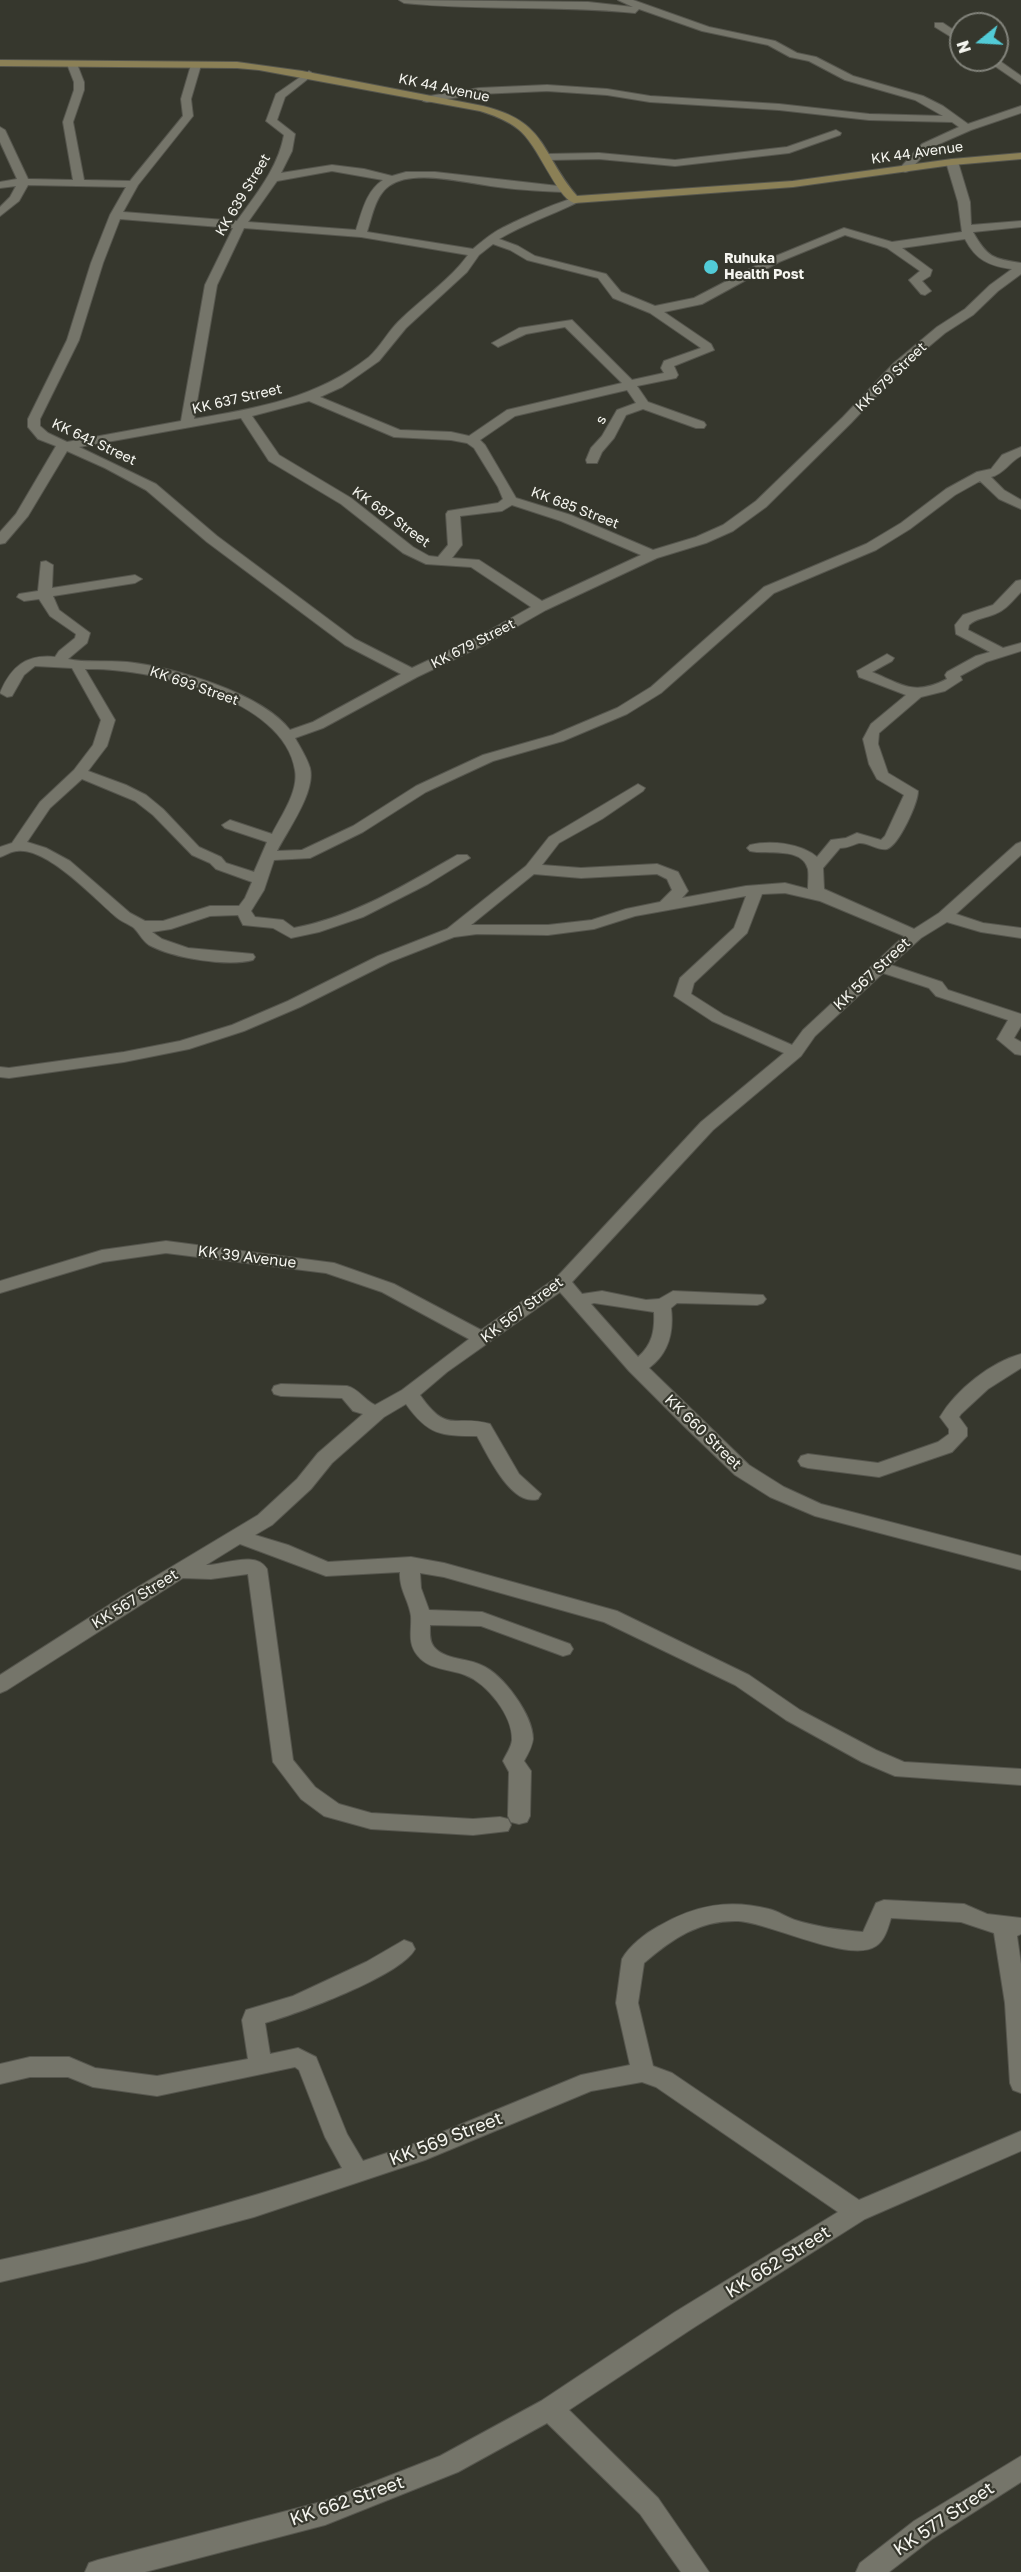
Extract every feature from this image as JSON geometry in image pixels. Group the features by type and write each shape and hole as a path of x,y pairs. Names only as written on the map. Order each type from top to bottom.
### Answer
{"main road":[{"name":"KK 44 Avenue","path":"0,63 257,67 309,74 485,110 520,125 534,138 547,157 563,189 574,200 793,184 952,162 1021,156"}],"street":[{"path":"405,0 455,5 588,5 658,13"},
{"path":"485,4 510,0"},
{"path":"623,0 706,28 771,43 794,55 812,59 849,78 919,98 967,128"},
{"path":"939,25 949,32"},
{"path":"72,64 79,82 79,90 68,122 79,182"},
{"name":"KK 641 Street","path":"196,65 186,99 188,116 133,184 116,215 97,263 73,340 34,419 34,428 43,436 110,465 150,487 212,539 350,642 412,674"},
{"path":"1008,72 1021,81"},
{"name":"KK 639 Street","path":"187,425 211,285 240,225 273,178 287,151 290,134 273,123 271,118 280,96 309,74"},
{"path":"427,99 479,91 548,88 607,92 650,99 779,107 869,117 953,119"},
{"path":"905,170 926,146 967,128 1021,109"},
{"path":"0,130 24,182"},
{"path":"547,157 599,156 683,162 789,150 836,133"},
{"path":"952,162 964,202 967,232 978,252 993,262 1021,268"},
{"path":"273,178 332,168 364,172 392,179 442,176 489,183 563,189"},
{"path":"361,234 377,191 392,179"},
{"path":"0,213 15,199 24,182"},
{"path":"0,185 24,182 133,184"},
{"name":"KK 637 Street","path":"63,446 244,414 310,397 338,384 375,358 402,325 463,270 475,253 491,240 515,225 537,218 574,200"},
{"path":"116,215 361,234 475,253"},
{"path":"891,246 1021,224"},
{"path":"654,310 698,301 775,260 844,231 891,246 926,270 926,274 915,280 925,291"},
{"path":"310,397 398,434 451,436 471,440 511,412 588,394 616,390 630,384 672,375 667,368 668,364 708,350 707,347 654,310 617,295 602,276 531,258 514,248 491,240"},
{"name":"KK 679 Street","path":"287,735 318,725 412,674 481,641 541,607 652,555 702,540 728,528 761,504 848,420 898,366 940,330 969,312 994,288 1021,268"},
{"path":"498,342 523,331 568,323 630,384 644,405 700,425"},
{"name":"s","path":"592,460 596,451 608,438 621,413 644,405"},
{"name":"KK 687 Street","path":"244,414 274,458 345,501 408,550 426,560 474,563 541,607"},
{"name":"KK 685 Street","path":"471,440 479,445 505,487 510,500 566,518 652,555"},
{"path":"0,540 21,516 63,446"},
{"path":"267,856 305,855 358,829 421,789 488,758 558,738 622,711 656,690 769,590 788,581 816,573 869,548 908,524 932,503 982,475 996,472 1007,458 1021,451"},
{"path":"982,475 995,491 1007,500 1021,505"},
{"path":"442,561 455,545 453,514 502,507 510,500"},
{"path":"46,565 43,593 51,612 84,633 82,640 64,654 59,662"},
{"path":"24,597 135,579"},
{"path":"1001,652 965,635 961,631 961,626 963,621 975,615 993,611 1021,584"},
{"path":"887,658 864,671 864,674 912,693 924,693 955,680 952,675 981,659 1021,647"},
{"name":"KK 693 Street","path":"7,693 15,675 23,666 40,661 151,670 236,699 261,711 287,735"},
{"path":"17,846 45,805 79,773 100,746 108,720 78,669 86,665"},
{"path":"815,867 836,843 849,843 857,838 884,845 892,838 903,816 911,791 887,779 877,770 869,739 872,732 887,717 914,696 912,693"},
{"path":"0,852 17,846 46,854 71,867 126,919 140,925 158,927 174,925 208,911 243,910 251,902 267,856 285,825 302,782 303,771 287,735"},
{"path":"79,773 118,786 139,798 156,810 196,851 217,860 220,866 259,879"},
{"path":"451,933 531,869 554,840 597,816 638,788"},
{"path":"230,825 276,840"},
{"name":"KK 567 Street","path":"0,1685 180,1570 265,1520 304,1484 326,1458 377,1412 409,1394 440,1368 562,1282 707,1126 795,1052 809,1033 915,935 945,916 1021,847"},
{"path":"755,848 790,850 806,856 815,867 816,891 825,897"},
{"path":"243,910 249,922 276,923 291,933 310,931 392,899 462,858"},
{"path":"531,869 581,873 657,869 669,871 678,881 680,891 664,907"},
{"path":"0,1072 9,1073 124,1057 183,1045 238,1028 384,959 451,933 477,929 548,930 594,924 632,912 785,888 825,897 915,935"},
{"path":"756,891 741,930 686,981 682,996 718,1018 795,1052"},
{"path":"945,916 981,927 1021,933"},
{"path":"140,925 144,934 155,942 177,950 232,958 247,957"},
{"path":"880,967 936,985 942,993 1020,1018 1005,1039 1021,1050"},
{"name":"KK 39 Avenue","path":"0,1287 102,1256 166,1247 328,1267 388,1288 484,1339"},
{"name":"KK 660 Street","path":"562,1282 636,1366 742,1470 788,1498 815,1509 1021,1563"},
{"path":"580,1303 593,1297 645,1306 662,1306 673,1297 757,1299"},
{"path":"636,1366 649,1360 657,1347 665,1328 662,1306"},
{"path":"808,1461 879,1470 945,1447 958,1436 958,1428 950,1417 954,1409 977,1389 1021,1360"},
{"path":"281,1390 347,1392 360,1406 377,1412"},
{"path":"409,1394 421,1411 444,1429 483,1429 512,1479 531,1494"},
{"path":"242,1534 250,1542 281,1550 326,1569 411,1564 444,1570 610,1616 742,1680 793,1715 869,1756 902,1770 1021,1777"},
{"path":"411,1564 410,1586 421,1617 418,1629 425,1651 435,1659 477,1671 497,1687 511,1707 522,1734 520,1750 513,1761 520,1771 519,1816"},
{"path":"180,1570 210,1572 252,1566 257,1569 283,1762 308,1793 332,1810 371,1821 473,1827 500,1825"},
{"path":"421,1617 482,1619 563,1649"},
{"path":"857,2212 752,2138 664,2080 644,2072 627,2003 633,1959 660,1936 689,1919 739,1912 770,1918 789,1927 833,1938 867,1941 874,1935 884,1909 964,1913 983,1922 1017,1926"},
{"path":"1017,1926 1005,1932 1016,2003 1021,2083"},
{"path":"261,2066 253,2020 255,2017 299,2004 374,1968 404,1949"},
{"path":"0,2074 30,2067 69,2067 93,2077 157,2086 298,2057 308,2064 337,2137 357,2173"},
{"name":"KK 569 Street","path":"0,2271 86,2252 254,2207 417,2153 589,2082 644,2072"},
{"name":"KK 662 Street","path":"98,2572 325,2513 449,2464 550,2409 684,2320 857,2212 1021,2141"},
{"path":"550,2409 649,2506 696,2572"},
{"name":"KK 577 Street","path":"877,2570 923,2530 1021,2468"}],"place":[{"name":"Ruhuka Health Post","path":"711,267"}]}
